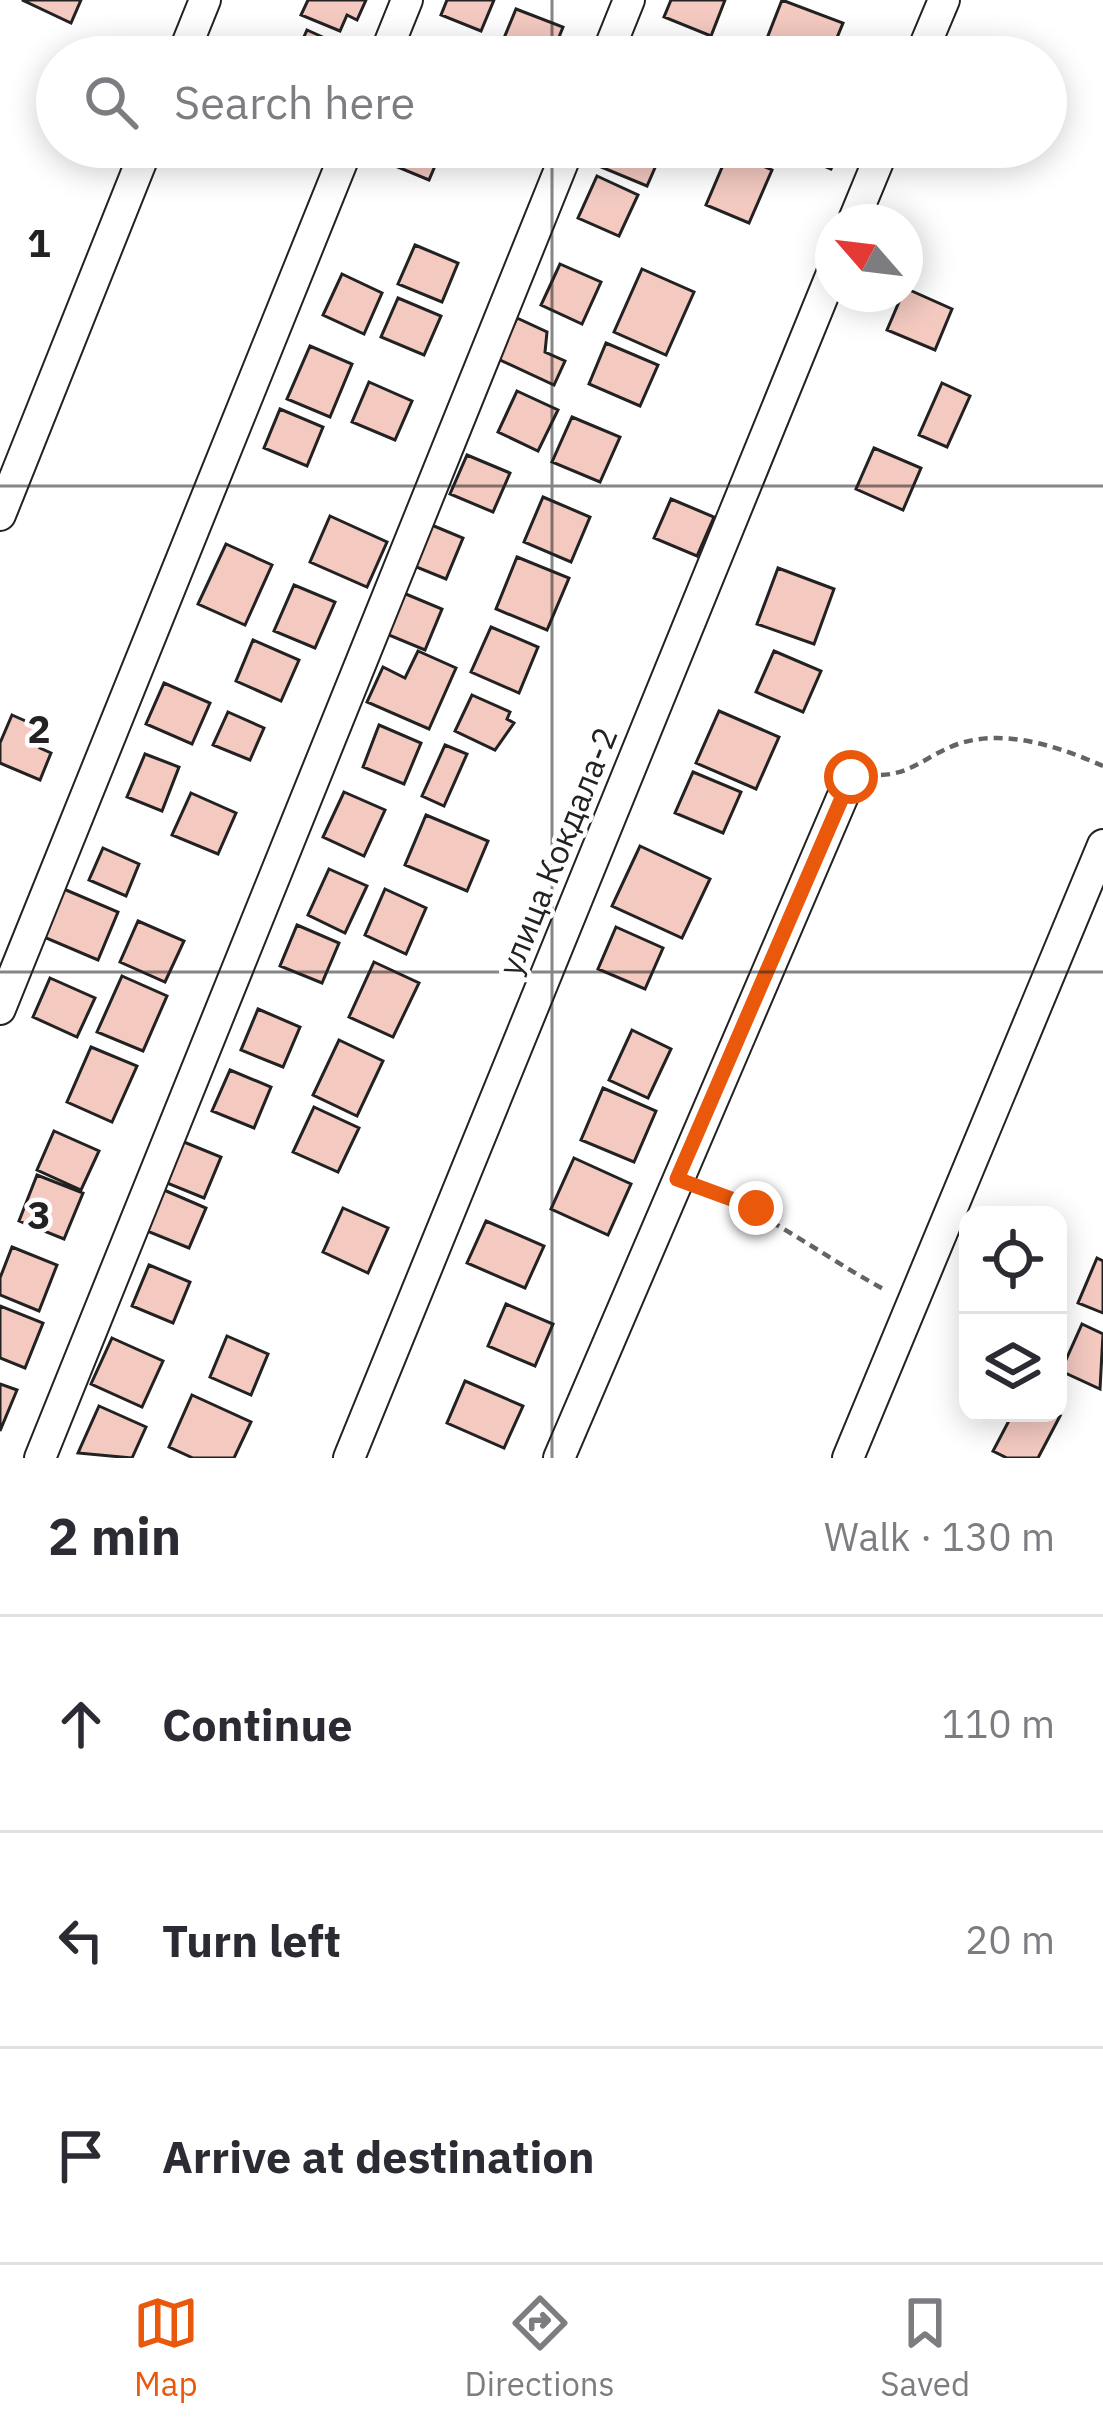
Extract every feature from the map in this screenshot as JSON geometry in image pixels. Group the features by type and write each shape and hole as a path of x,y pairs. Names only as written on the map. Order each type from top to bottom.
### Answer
{"street":[{"path":"190,36 205,0"},
{"path":"392,36 407,0"},
{"path":"614,36 629,0"},
{"path":"929,36 944,0"},
{"path":"0,515 139,168"},
{"path":"0,1010 340,168"},
{"path":"40,1458 561,168"},
{"path":"860,204 875,168"},
{"name":"улица Кокдала-2","path":"349,1458 816,312"},
{"path":"559,1458 851,777"},
{"path":"848,1458 1103,845"}],"path":[{"path":"851,777 902,774 959,744 1001,738 1059,747 1103,766"},
{"path":"677,1179 756,1208 812,1250 911,1304"}],"building":[{"path":"22,0 81,0 71,23"},
{"path":"308,0 366,0 357,20 347,15 340,31 301,15"},
{"path":"447,0 494,0 481,31 441,15"},
{"path":"671,0 725,0 711,36 664,17"},
{"path":"782,0 843,23 838,36 768,36"},
{"path":"516,9 563,27 559,36 505,36"},
{"path":"400,168 434,168 429,180"},
{"path":"603,168 655,168 647,186"},
{"path":"722,168 772,170 749,223 706,205"},
{"path":"597,176 638,195 619,236 578,218"},
{"path":"415,245 458,263 442,302 398,284"},
{"path":"560,264 601,282 582,324 541,305"},
{"path":"642,269 694,292 666,355 614,332"},
{"path":"342,274 382,293 364,334 323,315"},
{"path":"923,296 952,309 935,350 887,330 895,312 923,312"},
{"path":"398,298 441,316 424,355 381,337"},
{"path":"517,318 547,332 545,352 565,361 554,385 498,359"},
{"path":"606,343 658,365 640,406 589,384"},
{"path":"310,346 352,364 330,417 287,399"},
{"path":"369,382 412,401 395,440 352,422"},
{"path":"942,383 970,396 947,447 919,435"},
{"path":"517,391 558,410 538,451 498,432"},
{"path":"280,409 323,427 307,466 264,448"},
{"path":"572,417 620,437 600,482 552,462"},
{"path":"874,448 921,468 903,510 856,489"},
{"path":"467,455 510,473 493,512 450,494"},
{"path":"543,497 590,517 571,562 524,542"},
{"path":"671,499 714,517 697,556 654,538"},
{"path":"330,516 387,542 367,587 310,562"},
{"path":"422,521 463,538 446,579 404,562"},
{"path":"226,544 272,565 245,625 198,604"},
{"path":"517,557 569,578 547,630 496,609"},
{"path":"778,568 834,589 814,644 757,624"},
{"path":"294,585 335,602 315,648 274,631"},
{"path":"401,592 442,609 425,650 384,633"},
{"path":"491,627 538,647 519,693 471,672"},
{"path":"253,640 299,660 281,701 236,681"},
{"path":"418,651 456,668 429,729 367,702 383,667 405,678"},
{"path":"774,651 821,671 803,712 756,692"},
{"path":"164,683 210,703 192,744 146,724"},
{"path":"472,695 510,712 507,719 514,723 495,750 455,731"},
{"path":"719,711 779,737 756,789 696,763"},
{"path":"228,712 264,728 250,760 213,745"},
{"path":"12,715 48,731 40,748 51,753 40,780 0,763 0,743"},
{"path":"379,725 421,743 404,784 363,767"},
{"path":"445,745 467,754 444,806 422,796"},
{"path":"145,754 179,767 162,811 127,797"},
{"path":"693,772 741,792 723,833 675,813"},
{"path":"344,792 385,810 364,856 323,837"},
{"path":"191,793 236,813 218,854 172,835"},
{"path":"426,815 488,841 467,891 405,865"},
{"path":"640,846 710,879 682,938 612,906"},
{"path":"103,848 139,864 126,896 89,880"},
{"path":"329,869 367,886 345,933 308,915"},
{"path":"59,887 118,912 98,960 39,935"},
{"path":"385,889 426,908 406,954 365,935"},
{"path":"138,921 184,941 165,982 120,962"},
{"path":"297,925 339,943 322,983 280,966"},
{"path":"616,927 663,948 645,989 598,969"},
{"path":"374,962 419,983 393,1037 349,1017"},
{"path":"122,976 167,996 143,1051 97,1032"},
{"path":"50,978 95,998 77,1037 33,1017"},
{"path":"258,1009 300,1027 283,1067 241,1050"},
{"path":"632,1030 671,1049 648,1098 609,1080"},
{"path":"339,1040 383,1061 357,1116 313,1095"},
{"path":"91,1047 137,1066 112,1122 67,1102"},
{"path":"230,1070 271,1087 254,1128 212,1111"},
{"path":"603,1088 656,1111 634,1162 581,1140"},
{"path":"314,1107 359,1128 338,1172 293,1152"},
{"path":"54,1131 99,1151 81,1190 37,1170"},
{"path":"179,1140 221,1157 204,1198 162,1181"},
{"path":"574,1158 631,1184 608,1235 551,1209"},
{"path":"37,1175 83,1193 64,1239 19,1221"},
{"path":"164,1190 206,1208 189,1248 147,1231"},
{"path":"343,1208 388,1228 368,1273 323,1252"},
{"path":"486,1221 544,1246 525,1288 467,1263"},
{"path":"12,1247 57,1265 39,1311 0,1295 0,1278"},
{"path":"1097,1258 1103,1261 1103,1313 1078,1303"},
{"path":"149,1265 190,1282 173,1323 132,1306"},
{"path":"506,1304 553,1324 535,1366 488,1346"},
{"path":"0,1306 43,1323 25,1368 0,1358"},
{"path":"1082,1324 1103,1334 1100,1389 1067,1374 1067,1358"},
{"path":"227,1336 268,1354 251,1395 210,1377"},
{"path":"112,1338 163,1361 142,1407 91,1384"},
{"path":"465,1381 523,1406 504,1448 447,1423"},
{"path":"0,1384 17,1390 0,1431"},
{"path":"192,1395 251,1422 234,1458 193,1458 169,1447"},
{"path":"99,1406 146,1427 132,1458 78,1453"},
{"path":"1008,1422 1057,1422 1038,1458 1007,1458 993,1451"}],"route":[{"path":"756,1208 677,1179 851,777"}]}
